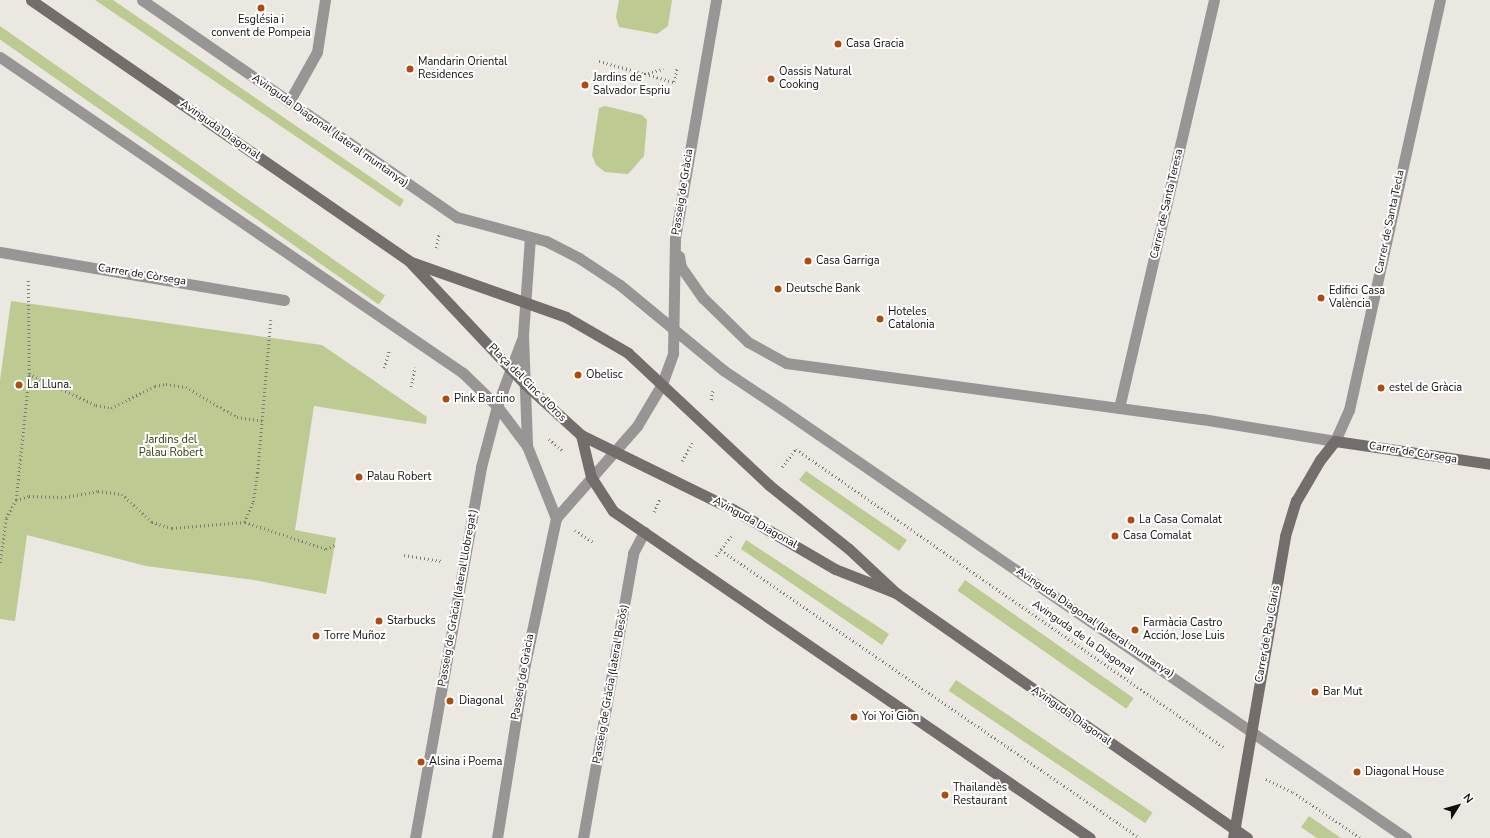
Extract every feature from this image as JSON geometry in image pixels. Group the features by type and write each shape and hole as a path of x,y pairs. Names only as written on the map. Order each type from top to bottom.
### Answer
{"main road":[{"name":"Avinguda Diagonal","path":"31,0 409,261"},
{"path":"409,261 593,330 628,353 662,384"},
{"name":"Plaça del Cinc d'Oros","path":"409,261 525,384 581,435 614,453"},
{"name":"Avinguda Diagonal","path":"662,384 769,485 850,549 896,593 1233,834 1247,838"},
{"path":"581,435 591,477 613,510 1090,838"},
{"name":"Carrer de Còrsega","path":"1335,441 1490,464"},
{"name":"Carrer de Pau Claris","path":"1233,834 1285,536 1300,494 1335,441"},
{"name":"Avinguda Diagonal","path":"614,453 672,478 841,572 896,593"}],"street":[{"name":"Avinguda Diagonal (lateral muntanya)","path":"142,0 457,217 556,245 620,285 723,370 1406,838"},
{"path":"289,102 317,52 325,0"},
{"name":"Passeig de Gràcia","path":"662,384 673,353 675,331 675,238 716,0"},
{"name":"Carrer de Santa Teresa","path":"1119,408 1214,0"},
{"name":"Carrer de Santa Tecla","path":"1335,441 1349,410 1440,0"},
{"path":"0,57 451,364 497,406 527,446 556,518"},
{"path":"527,446 523,335 524,303 530,237"},
{"path":"675,238 681,267 694,289 748,342 786,363 1119,408 1335,441"},
{"name":"Carrer de Còrsega","path":"0,252 284,300"},
{"name":"Passeig de Gràcia (lateral Llobregat)","path":"415,838 481,467 509,367 523,335"},
{"path":"614,453 641,420 662,384"},
{"name":"Passeig de Gràcia","path":"497,838 524,664 556,518 614,453"},
{"name":"Passeig de Gràcia (lateral Besòs)","path":"583,838 634,553 644,532"}],"path":[{"path":"598,61 674,82 677,68"},
{"path":"644,74 663,69"},
{"path":"0,563 6,518 16,500 28,374 29,257"},
{"path":"245,522 253,503 264,421 272,298"},
{"path":"28,374 96,405 111,408 155,386 166,384 186,387 237,416 264,421"},
{"path":"542,433 569,456"},
{"path":"782,467 799,445"},
{"name":"Avinguda de la Diagonal","path":"796,449 1245,763 1275,786 1293,792 1361,838"},
{"path":"16,500 98,491 122,494 152,522 172,528 245,522 326,549 335,545"},
{"name":"Avinguda Diagonal","path":"711,563 734,533"},
{"path":"721,550 1140,838"},
{"path":"404,555 464,564"}],"green space":[{"path":"95,0 113,0 404,200 400,207"},
{"path":"619,0 672,0 668,26 657,34 619,27 616,17"},
{"path":"0,26 385,296 379,305 0,39"},
{"path":"605,106 642,115 647,120 644,156 628,174 605,172 596,165 592,155 599,108"},
{"name":"Jardins del Palau Robert","path":"11,301 322,345 427,417 426,424 314,406 295,530 336,538 326,594 254,580 146,566 27,535 15,621 0,619 0,380"},
{"path":"806,471 907,540 899,551 799,480"},
{"path":"746,540 889,634 882,645 741,549"},
{"path":"965,580 1134,698 1126,709 958,591"},
{"path":"956,680 1152,813 1145,823 949,691"},
{"path":"1309,816 1341,838 1317,838 1301,827"}],"place":[{"name":"Església i convent de Pompeia","path":"261,8"},
{"name":"Casa Gracia","path":"838,44"},
{"name":"Mandarin Oriental Residences","path":"410,69"},
{"name":"Oassis Natural Cooking","path":"771,79"},
{"name":"Jardins de Salvador Espriu","path":"585,85"},
{"name":"Casa Garriga","path":"808,261"},
{"name":"Deutsche Bank","path":"778,289"},
{"name":"Edifici Casa València","path":"1321,298"},
{"name":"Hoteles Catalonia","path":"880,319"},
{"name":"Obelisc","path":"578,375"},
{"name":"La Lluna.","path":"19,385"},
{"name":"estel de Gràcia","path":"1381,388"},
{"name":"Pink Barcino","path":"446,399"},
{"name":"Palau Robert","path":"359,477"},
{"name":"La Casa Comalat","path":"1131,520"},
{"name":"Casa Comalat","path":"1115,536"},
{"name":"Starbucks","path":"379,621"},
{"name":"Farmàcia Castro Acción, Jose Luis","path":"1135,630"},
{"name":"Torre Muñoz","path":"316,636"},
{"name":"Bar Mut","path":"1315,692"},
{"name":"Diagonal","path":"450,701"},
{"name":"Yoi Yoi Gion","path":"854,717"},
{"name":"Alsina i Poema","path":"421,762"},
{"name":"Diagonal House","path":"1357,772"},
{"name":"Thailandès Restaurant","path":"945,795"}]}
